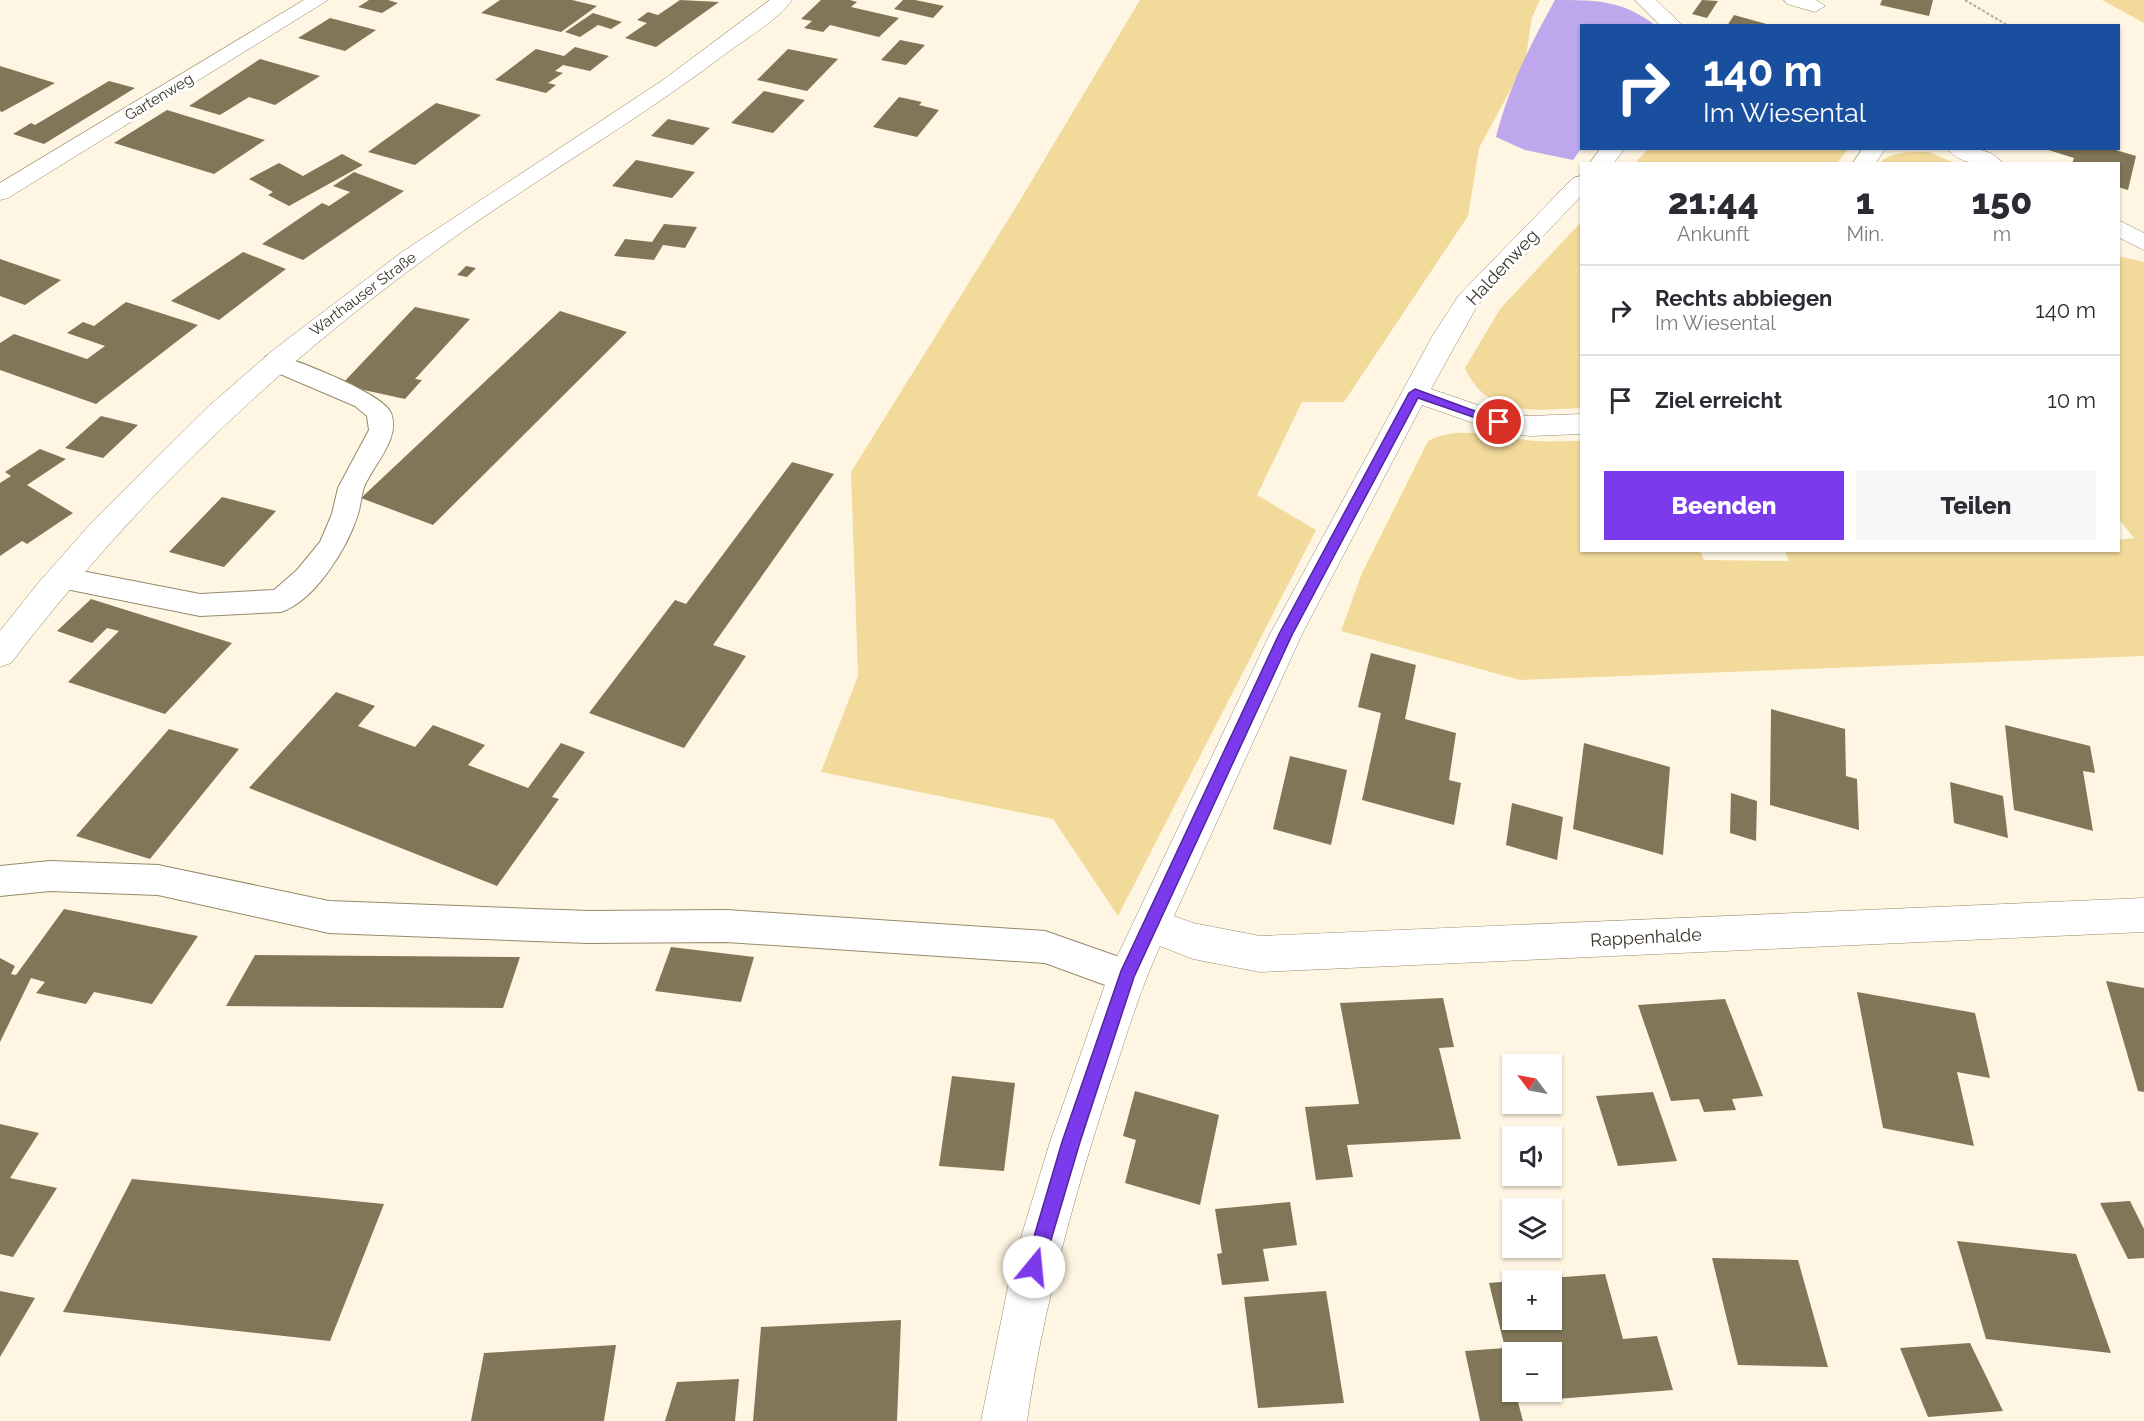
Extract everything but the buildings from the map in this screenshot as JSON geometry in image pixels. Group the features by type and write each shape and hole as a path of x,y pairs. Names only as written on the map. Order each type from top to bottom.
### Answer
{"street":[{"name":"Gartenweg","path":"0,193 318,0"},
{"name":"Warthauser Straße","path":"0,654 13,616 61,578 127,504 274,362 397,267 607,128 700,63 782,0"},
{"path":"1645,0 1671,24"},
{"path":"1794,0 1815,6"},
{"path":"1602,162 1612,150"},
{"path":"1962,150 1988,162"},
{"name":"Haldenweg","path":"1004,1421 1010,1380 1034,1267 1071,1142 1126,976 1152,925 1286,634 1415,393 1468,301 1580,184"},
{"path":"2120,228 2144,243"},
{"path":"1415,393 1499,422 1530,426 1580,424"},
{"name":"Rappenhalde","path":"1152,925 1192,941 1260,954 2144,915"}],"lane":[{"path":"61,578 200,605 229,605 281,601 307,577 331,548 345,514 351,488 382,430 379,413 364,400 274,362"},
{"path":"0,881 50,876 158,880 329,917 588,927 726,926 1046,947 1126,976"}],"path":[{"path":"1965,0 2007,24"}],"shaded area":[{"path":"1140,0 1540,0 1532,17 1525,63 1479,148 1468,216 1344,402 1302,402 1257,495 1316,530 1118,916 1053,819 821,772 858,676 851,472 1016,207"},
{"path":"1555,0 1608,3 1631,11 1654,24 1580,24 1580,150 1573,160 1525,150 1496,137 1507,101 1537,33"},
{"path":"2102,0 2144,0 2144,23"},
{"path":"1647,150 1847,150 1838,162 1636,162"},
{"path":"1910,152 1929,152 1953,162 1881,162 1890,156"},
{"path":"1580,223 1580,408 1547,410 1514,408 1486,396 1474,384 1465,368 1500,309"},
{"path":"2120,256 2144,262 2144,656 1520,680 1341,631 1362,573 1428,441 1453,433 1534,441 1580,441 1580,552 1701,552 1704,560 1789,561 1785,552 2120,552 2120,540 2134,538 2120,520"}],"route":[{"path":"1034,1267 1071,1142 1126,976 1152,925 1286,634 1415,393 1499,422"}]}
